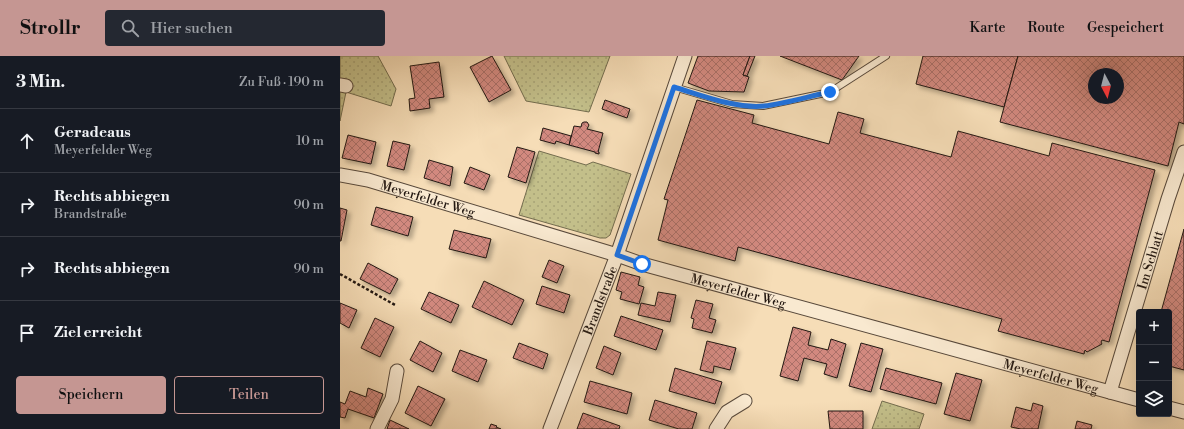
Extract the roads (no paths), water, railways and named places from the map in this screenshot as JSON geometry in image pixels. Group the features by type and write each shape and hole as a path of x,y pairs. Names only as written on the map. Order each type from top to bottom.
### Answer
{"street":[{"name":"Brandstraße","path":"550,429 617,255 685,56"},
{"name":"Im Schlatt","path":"1110,392 1165,207 1184,152"},
{"name":"Meyerfelder Weg","path":"340,175 368,180 617,255 642,264 1136,399"},
{"path":"377,429 392,399 397,372"},
{"path":"716,429 727,412 745,401"},
{"path":"1172,409 1184,412"}],"lane":[{"path":"674,87 732,104 764,106 830,92 886,56"}]}
